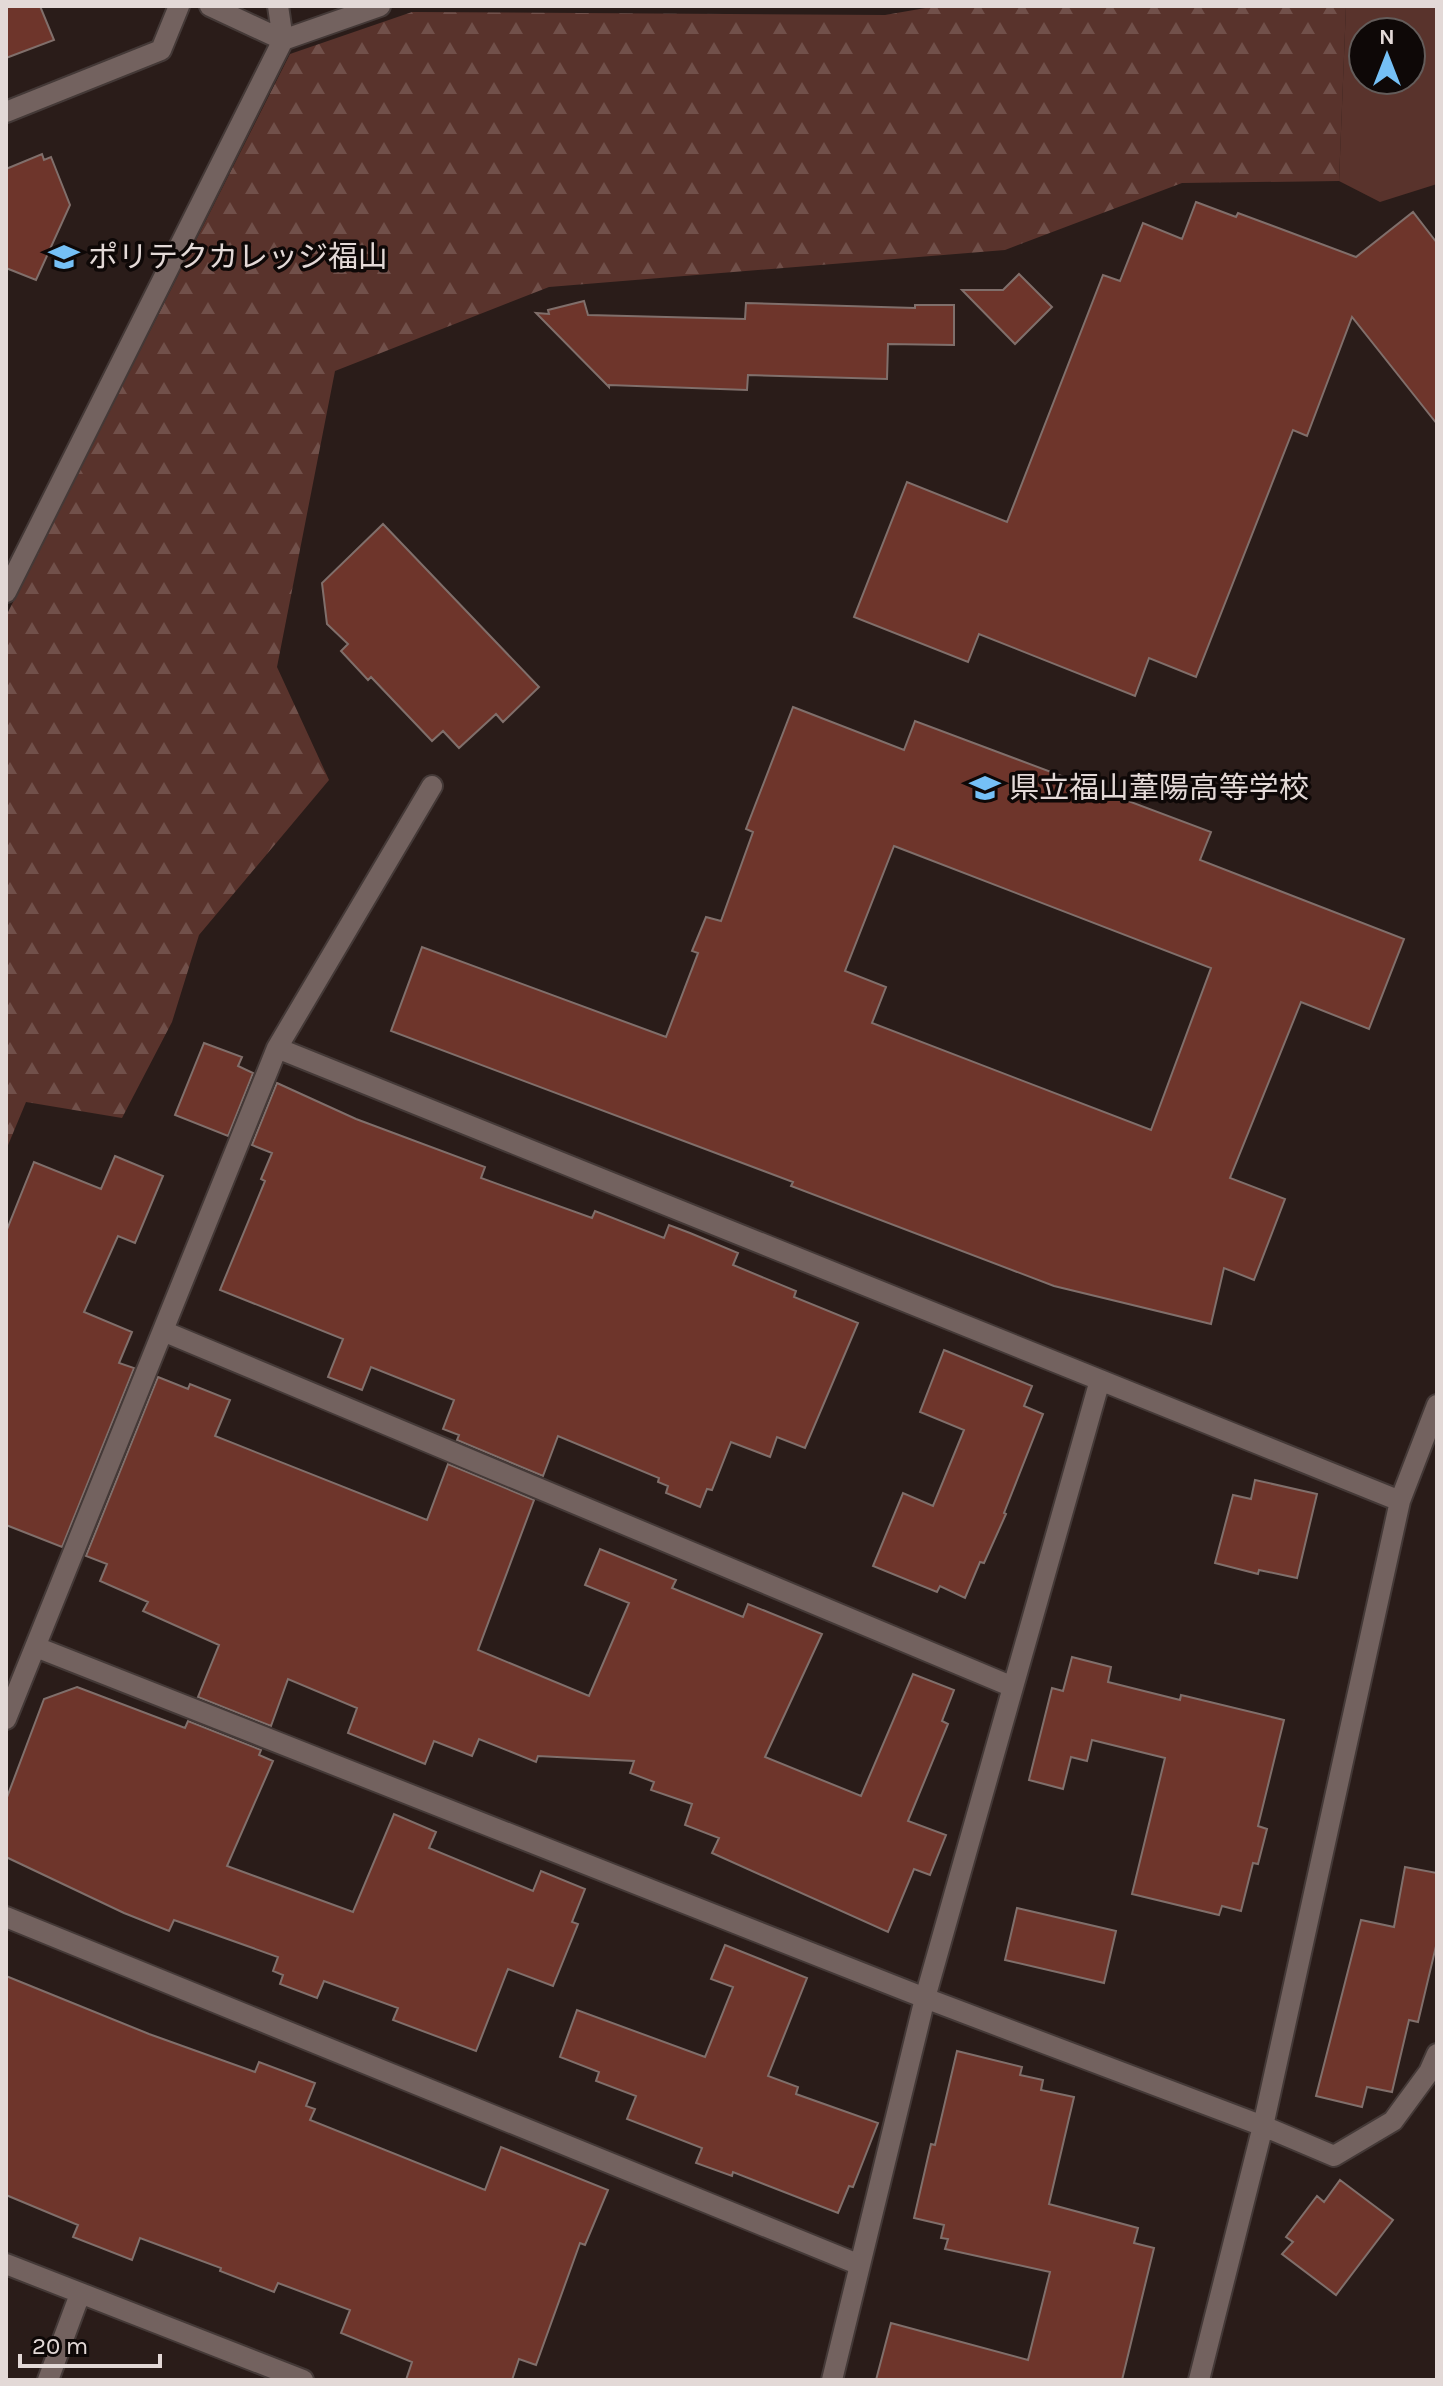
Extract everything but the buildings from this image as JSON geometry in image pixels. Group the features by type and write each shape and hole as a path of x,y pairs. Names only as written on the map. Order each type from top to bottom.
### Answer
{"street":[{"path":"6,112 161,50 179,6"},
{"path":"210,6 283,40 380,6"},
{"path":"6,592 283,40 278,6"},
{"path":"6,1719 277,1048 432,786"},
{"path":"277,1048 1400,1501"},
{"path":"163,1331 1013,1687"},
{"path":"832,2380 925,1998 1100,1380"},
{"path":"1199,2380 1263,2126 1400,1501 1437,1405"},
{"path":"36,1647 1334,2156 1393,2121 1429,2072 1437,2054"},
{"path":"6,1917 860,2265"},
{"path":"6,2264 303,2380"},
{"path":"48,2380 80,2294"}],"green space":[{"path":"937,6 1346,6 1339,181 1182,183 1005,250 549,287 335,371 277,667 329,780 199,935 172,1022 122,1118 26,1102 6,1150 6,616 290,54 412,12 885,15"},
{"path":"1346,6 1437,6 1437,184 1380,202 1339,181"}],"place":[{"name":"ポリテクカレッジ福山","path":"64,257"},
{"name":"県立福山葦陽高等学校","path":"985,788"}]}
